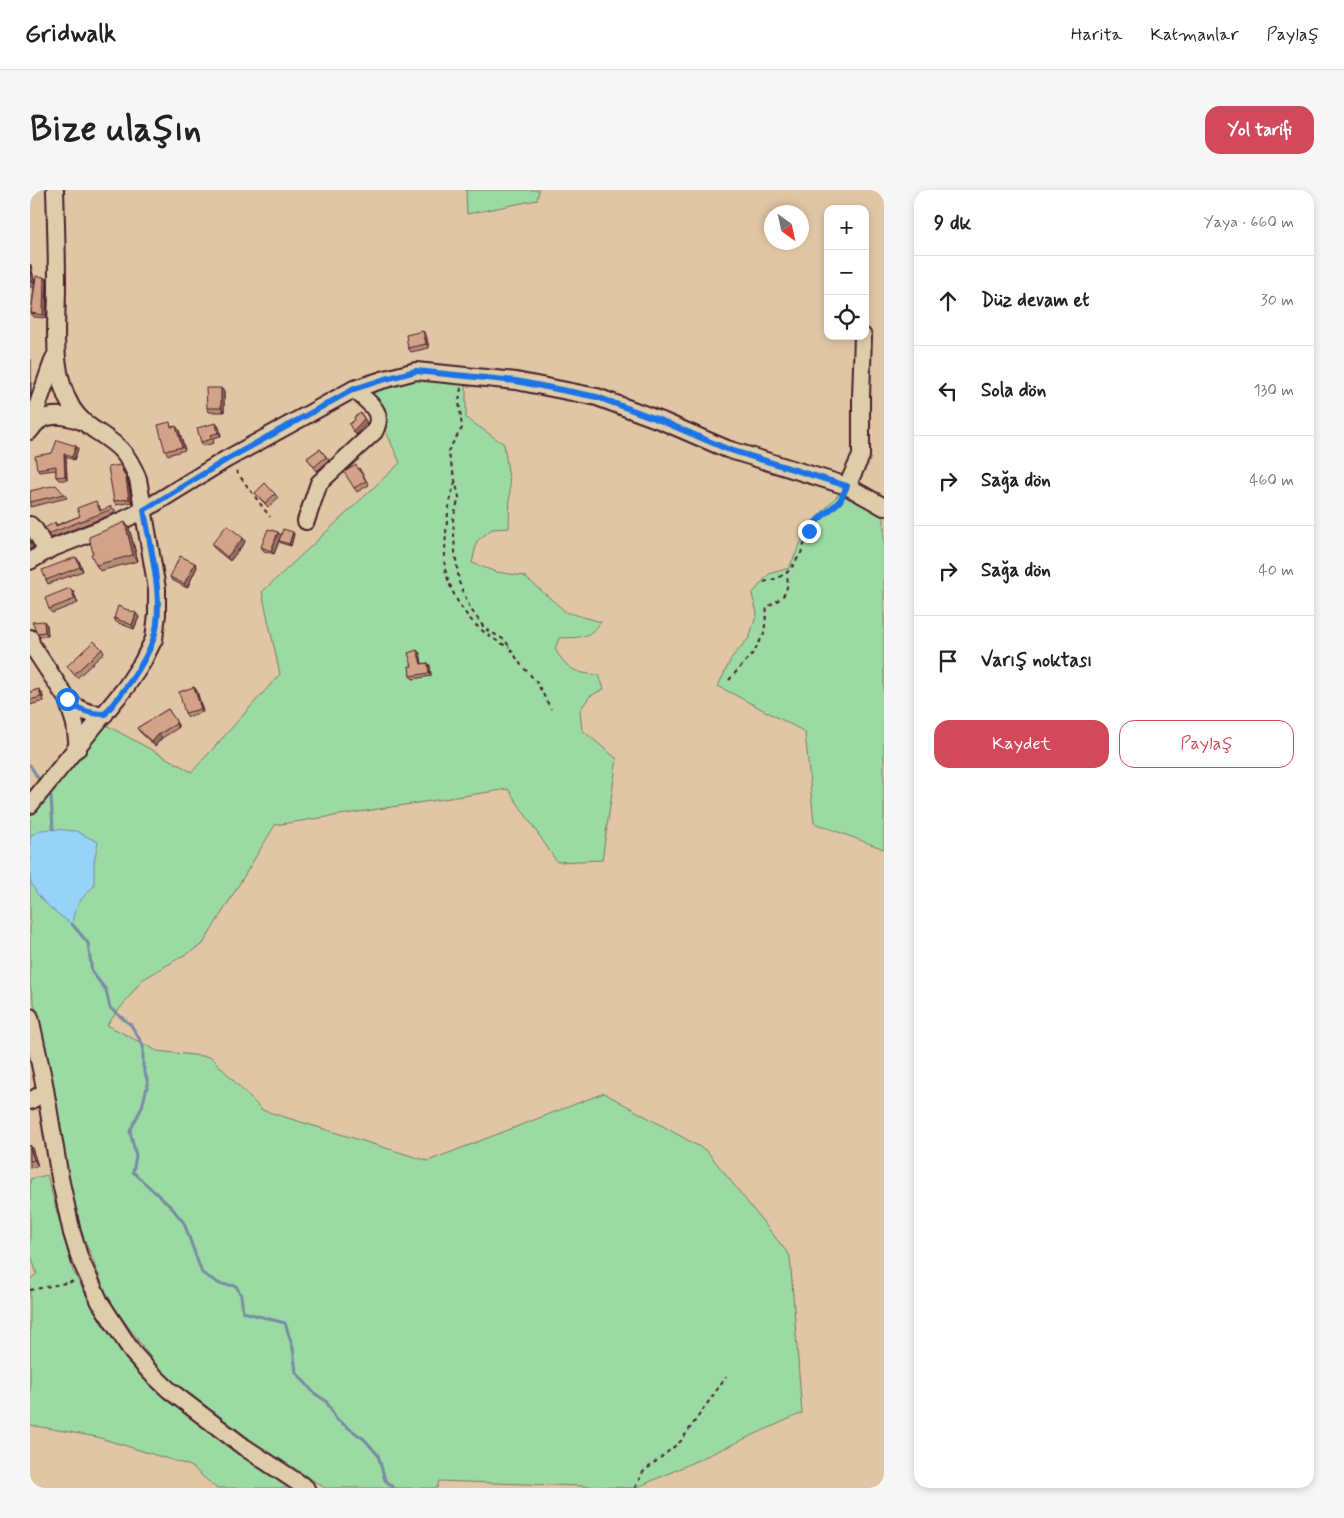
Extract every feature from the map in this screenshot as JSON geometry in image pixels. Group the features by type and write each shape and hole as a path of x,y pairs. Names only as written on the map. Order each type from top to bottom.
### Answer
{"street":[{"path":"30,805 105,714 142,663 154,639 157,614 157,589 138,479 128,459 115,445 81,421 60,384 56,351 55,190"},
{"path":"847,486 861,456 864,340"},
{"path":"30,427 56,351"},
{"path":"30,562 47,551 144,510 226,460 354,389 416,371 516,381 597,397 662,421 727,449 847,486 884,507"},
{"path":"306,521 319,483 374,432 379,423 378,413 354,389"},
{"path":"30,431 39,420 52,416 81,421"},
{"path":"30,525 47,551"},
{"path":"30,638 31,644 67,699 75,724 78,748"},
{"path":"67,699 83,711 105,714"},
{"path":"30,1017 46,1092 65,1201 80,1259 88,1279 114,1326 159,1382 244,1447 306,1488"},
{"path":"30,1101 46,1092"}],"path":[{"path":"463,376 459,401 462,428 448,452 459,497 453,519 459,582 470,608 485,629 505,640 536,681 551,709"},
{"path":"226,460 243,478 270,517"},
{"path":"456,480 449,501 445,568 466,616 486,635 510,647"},
{"path":"764,582 778,578 790,570 801,553 809,531 818,520 840,501 847,486"},
{"path":"728,680 753,654 757,647 764,634 767,607 782,599 788,587 787,572"},
{"path":"30,1290 88,1279"},
{"path":"635,1488 644,1472 681,1441 726,1377"}],"green space":[{"path":"466,190 539,190 537,200 467,214"},
{"path":"418,373 466,384 466,418 504,444 510,485 509,528 492,529 477,541 472,563 496,572 524,576 566,612 601,622 587,635 559,638 555,649 564,662 572,669 583,673 599,675 604,689 590,696 580,710 582,730 617,759 602,860 557,862 508,789 275,825 203,944 142,980 107,1025 157,1051 211,1057 262,1110 428,1161 604,1093 707,1151 790,1256 802,1413 636,1488 439,1481 437,1488 325,1488 251,1440 162,1373 108,1299 81,1230 65,1167 45,1047 30,986 30,813 106,725 192,772 280,674 262,592 400,463 367,388"},
{"path":"839,494 884,516 884,849 814,823 805,732 718,686 732,657 749,638 757,613 752,594 769,574 789,568 808,527"},
{"path":"47,1175 73,1271 103,1326 149,1385 235,1450 296,1488 216,1488 191,1466 97,1437 30,1425 30,1279 37,1274 30,1253 30,1179"}],"water":[{"path":"41,830 76,831 98,842 94,863 94,886 79,902 72,924 41,899 30,879 30,836"}],"building":[{"path":"36,276 44,277 43,315 31,313"},
{"path":"423,331 426,344 408,348 406,335"},
{"path":"206,388 221,388 221,408 207,408"},
{"path":"361,413 364,419 353,431 349,424 355,420 354,417"},
{"path":"170,422 171,427 176,426 182,447 165,451 158,425"},
{"path":"216,423 218,433 210,435 212,439 201,442 197,428"},
{"path":"57,440 76,446 72,457 64,454 65,476 56,477 56,466 37,469 35,456 52,453"},
{"path":"320,449 326,457 314,467 307,458"},
{"path":"120,465 126,478 129,499 114,501 108,467"},
{"path":"356,465 366,481 354,488 344,472"},
{"path":"265,483 275,494 265,503 255,493"},
{"path":"56,485 64,494 30,502 30,491"},
{"path":"96,501 100,511 112,506 112,509 48,534 45,528 55,522 56,526 80,516 77,508"},
{"path":"125,522 133,555 96,565 91,554 93,553 89,537"},
{"path":"227,525 243,538 227,557 212,544"},
{"path":"268,529 278,532 271,551 261,547"},
{"path":"283,529 293,532 289,544 279,541"},
{"path":"180,556 195,563 184,584 170,577"},
{"path":"76,557 80,567 46,580 42,570"},
{"path":"70,588 75,599 49,609 45,598"},
{"path":"118,606 136,613 132,625 114,618"},
{"path":"44,621 45,632 37,633 32,622"},
{"path":"94,641 102,649 74,674 67,666"},
{"path":"417,650 421,664 428,663 429,673 410,676 409,666 412,666 408,653"},
{"path":"194,687 201,709 185,713 179,692"},
{"path":"39,689 41,697 30,700 30,692"},
{"path":"168,709 176,724 159,734 152,742 137,728"},
{"path":"30,1148 34,1160 30,1161"}],"waterway":[{"path":"30,765 39,780"},
{"path":"51,796 53,829"},
{"path":"72,924 88,943 92,972 106,990 110,1008 131,1025 143,1045 143,1066 148,1083 142,1107 130,1131 136,1156 133,1172 172,1208 184,1223 202,1273 220,1284 236,1286 241,1295 243,1312 285,1323 293,1348 296,1372 314,1393 326,1401 336,1419 364,1439 378,1455 385,1480 394,1488"}],"route":[{"path":"67,699 83,711 105,714 142,663 154,639 157,589 144,510 226,460 354,389 416,371 516,381 597,397 662,421 727,449 847,486 840,501 818,520 809,531"}]}
